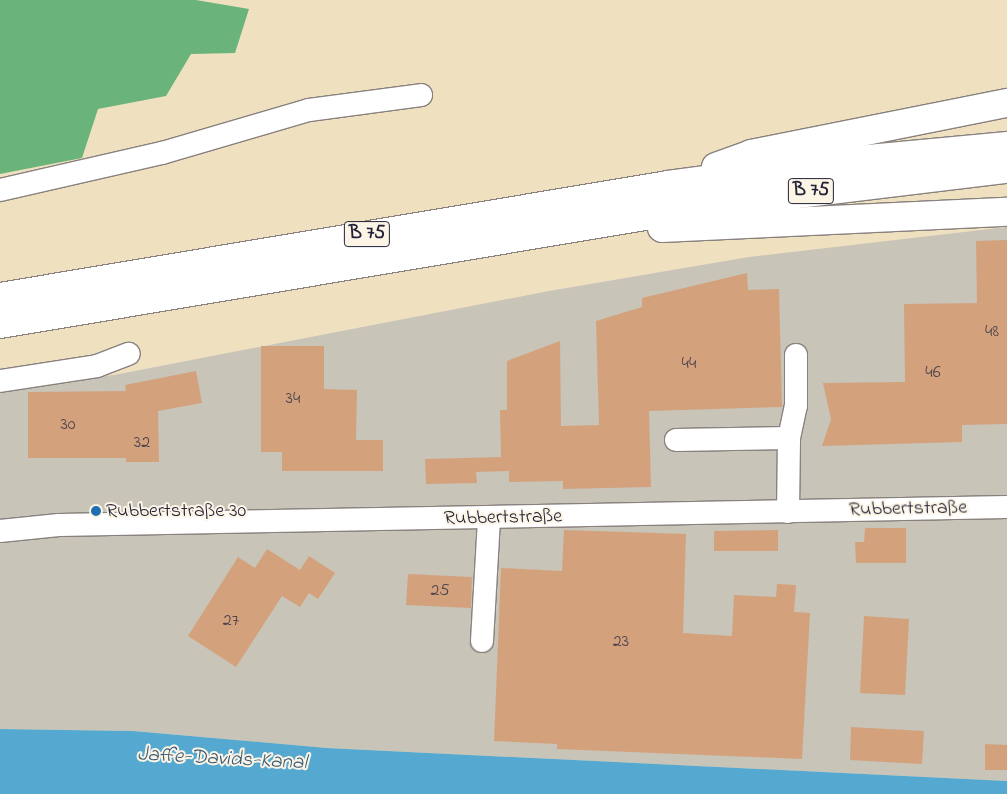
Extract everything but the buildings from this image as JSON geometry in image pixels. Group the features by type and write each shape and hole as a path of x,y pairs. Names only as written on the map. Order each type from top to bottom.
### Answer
{"highway":[{"path":"668,184 751,154 1007,104"},
{"name":"B 75","path":"0,297 668,184 847,161 1007,146"},
{"name":"B 75","path":"0,324 616,222 853,186 1007,169"},
{"name":"B 75","path":"616,222 656,228 696,227 1007,212"}],"street":[{"path":"0,190 162,153 309,110 421,95"},
{"path":"0,380 97,366 129,354"},
{"path":"788,512 789,438 796,412 796,355"},
{"path":"676,440 789,438"},
{"name":"Rubbertstraße","path":"0,531 59,525 1007,507"},
{"path":"482,641 488,518"}],"shaded area":[{"path":"1007,227 1007,781 327,748 133,731 0,729 0,386 114,375 549,291 749,257"}],"green space":[{"path":"0,0 196,0 249,9 235,53 191,54 166,96 98,109 82,158 0,174"}],"water":[{"name":"Jaffe-Davids-Kanal","path":"0,729 133,731 327,748 1007,781 1007,794 0,794"}],"place":[{"name":"Rubbertstraße 30","path":"96,511"}]}
